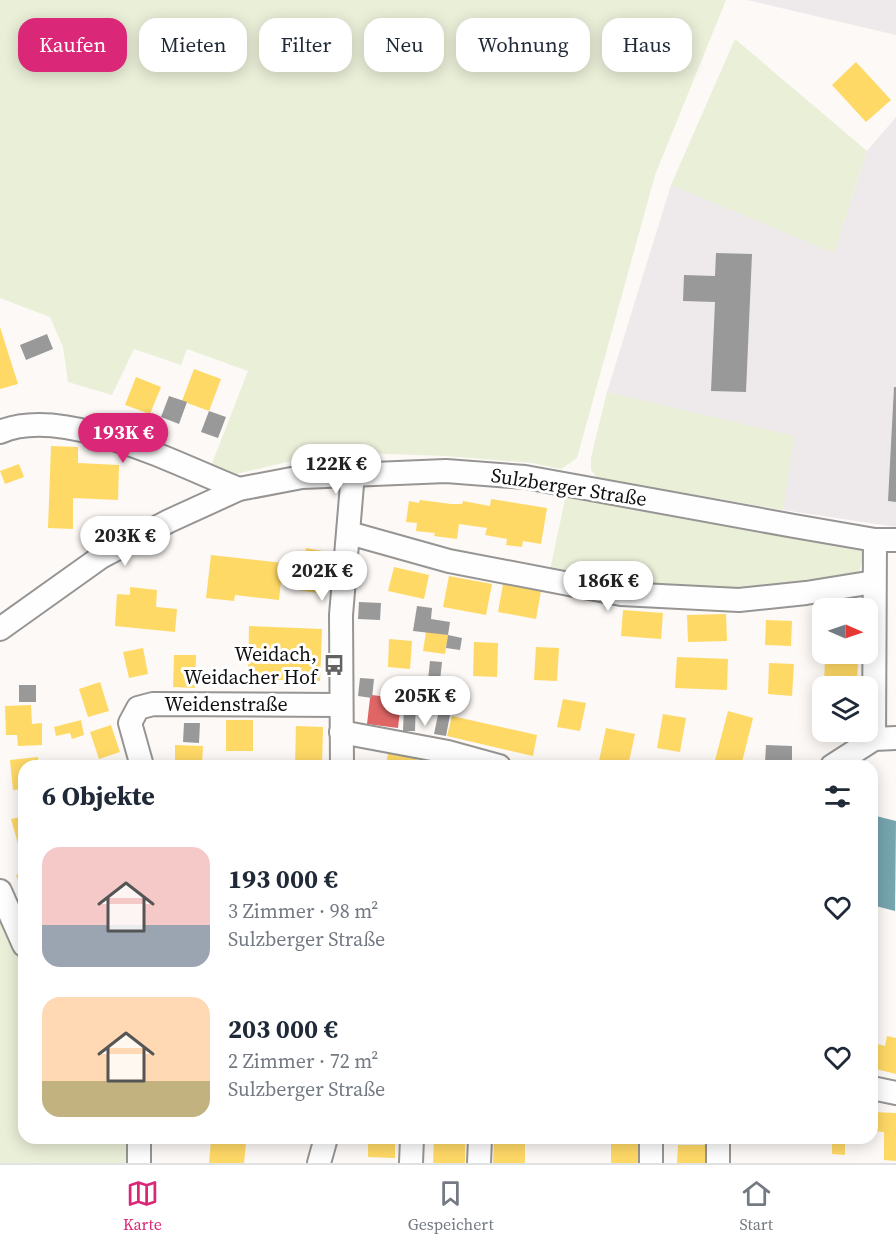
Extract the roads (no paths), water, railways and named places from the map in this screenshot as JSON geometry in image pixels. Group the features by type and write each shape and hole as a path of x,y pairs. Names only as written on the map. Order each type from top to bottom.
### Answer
{"street":[{"path":"0,432 8,429 59,425 94,432 239,489"},
{"name":"Sulzberger Straße","path":"0,629 101,557 169,521 239,489 302,477 353,473 446,471 525,477 886,540"},
{"path":"342,760 341,615 353,473"},
{"path":"349,533 449,561 621,594 739,600 806,593 874,582"},
{"path":"843,760 885,738 874,582 886,540"},
{"name":"Weidenstraße","path":"140,760 130,723 138,708 153,704 340,705"},
{"path":"341,732 447,759"},
{"path":"0,891 18,932"},
{"path":"878,1089 896,1093"},
{"path":"139,1144 139,1163"},
{"path":"320,1163 325,1144"},
{"path":"411,1163 412,1144"},
{"path":"479,1163 480,1144"},
{"path":"651,1144 651,1163"},
{"path":"718,1144 718,1163"}],"place":[{"name":"Weidach, Weidacher Hof","path":"334,665"}]}
